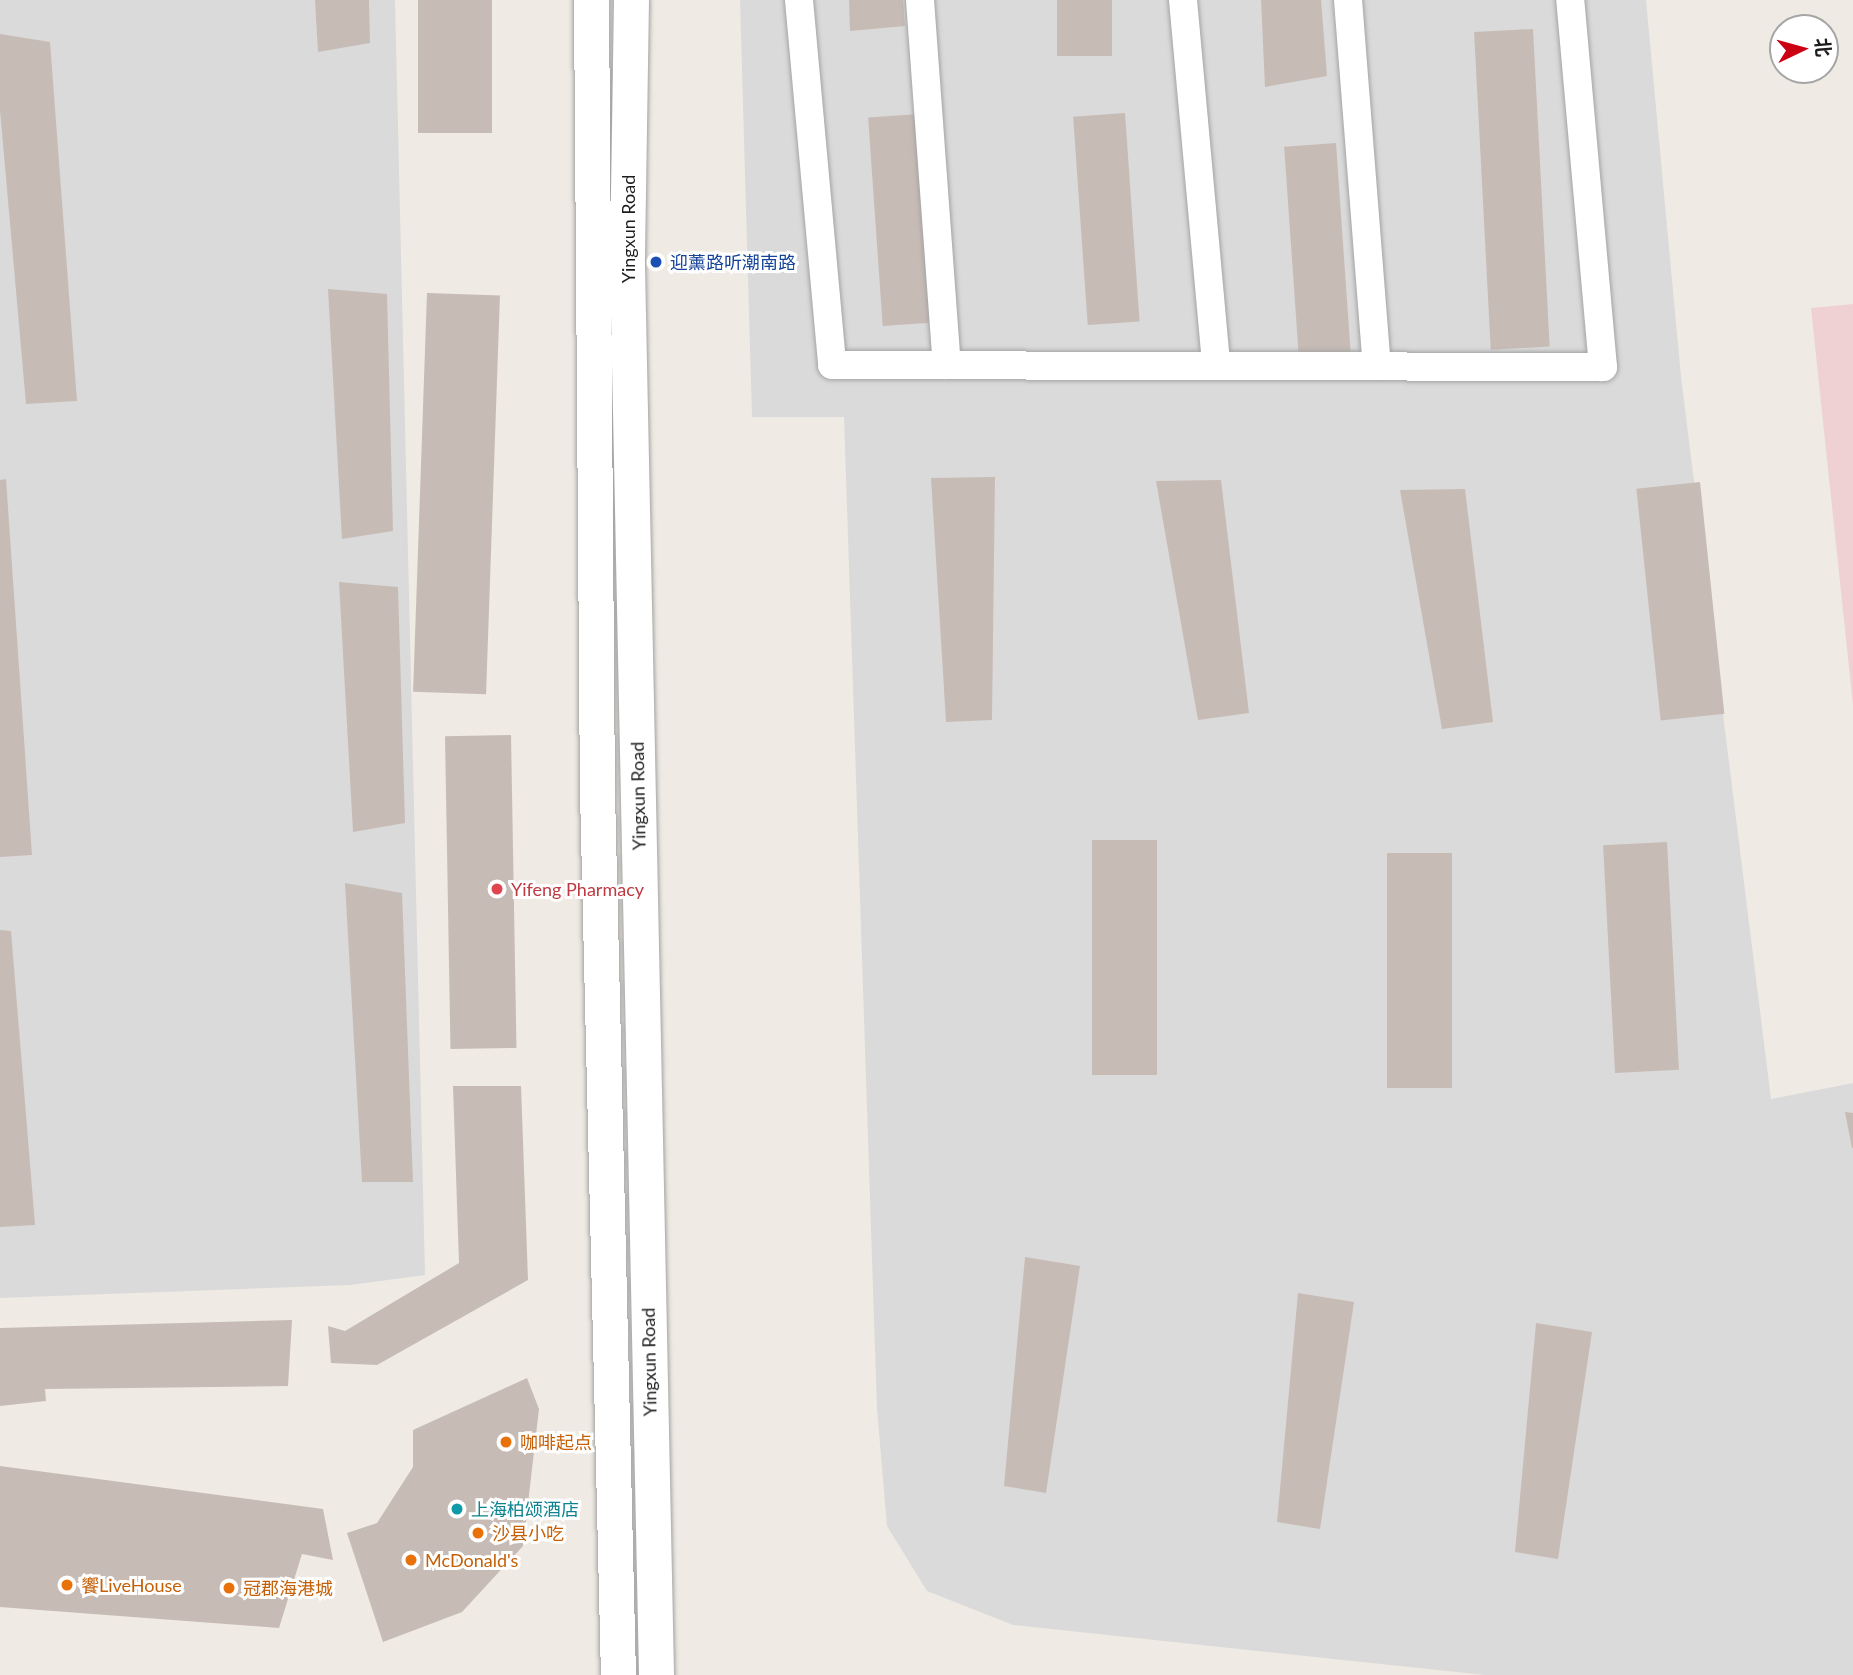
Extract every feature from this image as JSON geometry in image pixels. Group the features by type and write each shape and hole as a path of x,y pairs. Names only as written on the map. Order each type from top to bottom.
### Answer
{"street":[{"name":"Yingxun Road","path":"591,0 597,792 618,1675"},
{"name":"Yingxun Road","path":"631,0 628,280 656,1675"},
{"path":"799,0 832,365 1602,367 1570,0"},
{"path":"920,0 947,365"},
{"path":"1183,0 1216,366"},
{"path":"1348,0 1377,366"}],"shaded area":[{"path":"0,0 395,0 425,1275 350,1285 0,1298"},
{"path":"740,0 1646,0 1681,377 1771,1099 1853,1083 1853,1675 1485,1675 1013,1625 927,1591 887,1526 877,1409 844,417 752,417"},
{"path":"1853,304 1853,705 1811,308"}],"building":[{"path":"315,0 369,0 370,43 318,52"},
{"path":"418,0 492,0 492,133 418,133"},
{"path":"849,0 903,0 905,26 850,31"},
{"path":"1057,0 1112,0 1112,56 1057,56"},
{"path":"1261,0 1321,0 1327,76 1265,87"},
{"path":"1533,29 1550,347 1491,350 1474,32"},
{"path":"0,34 50,42 77,401 26,404 0,110"},
{"path":"1125,113 1140,321 1088,325 1073,117"},
{"path":"919,114 934,322 883,326 868,118"},
{"path":"1336,143 1351,351 1299,355 1284,147"},
{"path":"328,289 387,294 393,531 342,539"},
{"path":"427,293 500,296 486,694 413,692"},
{"path":"995,477 992,720 946,722 931,478"},
{"path":"6,479 32,855 0,857 0,480"},
{"path":"1221,480 1249,713 1198,720 1156,481"},
{"path":"1700,482 1724,714 1661,720 1636,489"},
{"path":"1465,489 1493,722 1442,729 1400,490"},
{"path":"339,582 398,587 405,823 353,832"},
{"path":"511,735 516,1048 450,1049 445,736"},
{"path":"1092,840 1157,840 1157,1075 1092,1075"},
{"path":"1667,842 1679,1070 1615,1073 1603,845"},
{"path":"1387,853 1452,853 1452,1088 1387,1088"},
{"path":"345,883 402,893 413,1182 362,1182"},
{"path":"0,930 11,931 35,1225 0,1227"},
{"path":"453,1086 521,1086 528,1280 377,1365 331,1363 328,1326 345,1331 459,1263"},
{"path":"1845,1112 1853,1113 1853,1148 1852,1148"},
{"path":"1025,1257 1080,1266 1046,1493 1004,1486"},
{"path":"1298,1293 1354,1302 1320,1529 1277,1522"},
{"path":"292,1320 288,1386 45,1389 46,1401 0,1406 0,1328"},
{"path":"1536,1323 1592,1332 1558,1559 1515,1552"},
{"name":"上海柏颂酒店","path":"527,1378 539,1409 523,1546 462,1612 383,1642 347,1533 377,1523 413,1467 413,1430"},
{"path":"0,1466 323,1509 333,1560 302,1554 279,1628 0,1607"}],"place":[{"name":"迎薰路听潮南路","path":"656,262"},
{"name":"Yifeng Pharmacy","path":"497,889"},
{"name":"咖啡起点","path":"506,1442"},
{"name":"上海柏颂酒店","path":"457,1509"},
{"name":"沙县小吃","path":"478,1533"},
{"name":"McDonald's","path":"411,1560"},
{"name":"饗LiveHouse","path":"67,1585"},
{"name":"冠郡海港城","path":"229,1588"}]}
